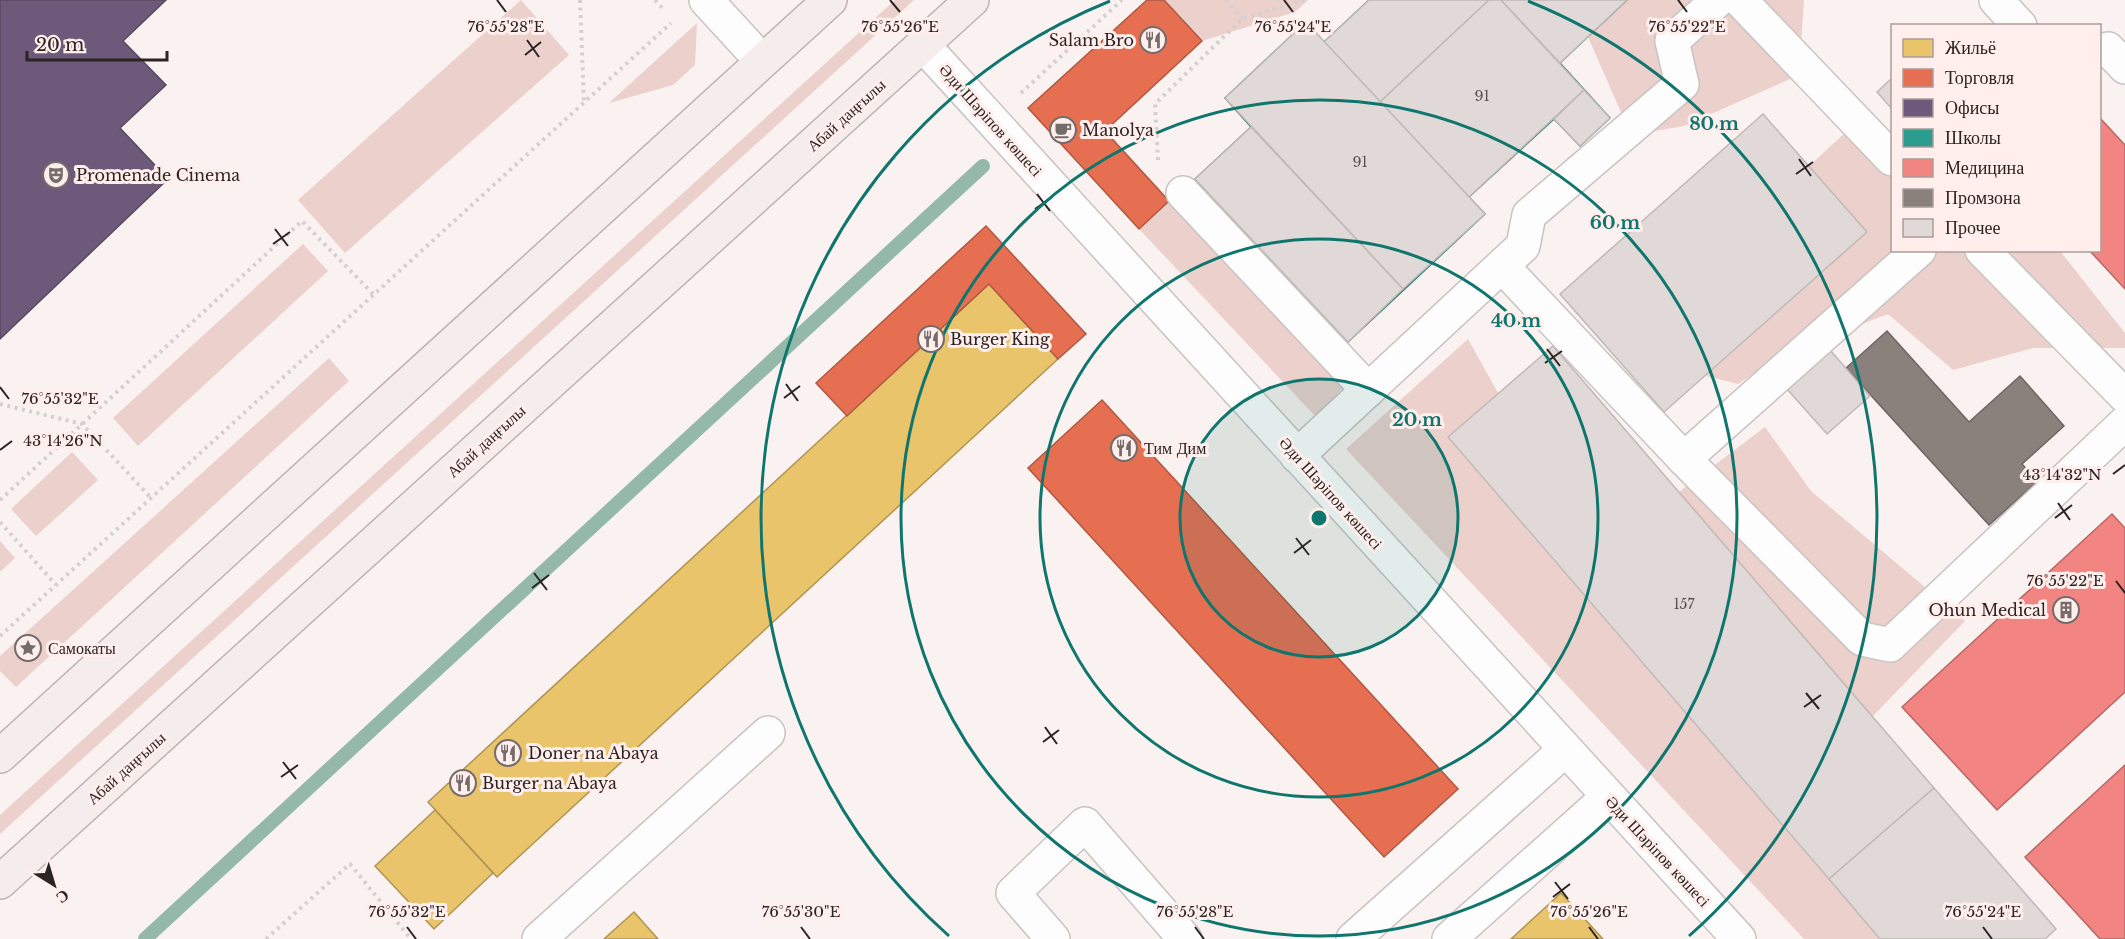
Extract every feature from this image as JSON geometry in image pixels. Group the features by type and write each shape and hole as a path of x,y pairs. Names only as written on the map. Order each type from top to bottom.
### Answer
{"main road":[{"path":"0,756 830,0"},
{"name":"Абай даңғылы","path":"0,882 972,0"}],"street":[{"path":"706,0 762,62"},
{"path":"1297,456 1524,246 1529,215 1682,84 1672,41 1718,0"},
{"path":"1740,0 1891,157"},
{"path":"1996,0 2018,24"},
{"name":"Әди Шәріпов көшесі","path":"923,45 1739,939"},
{"path":"2101,51 2108,49 2125,67"},
{"path":"1183,193 1368,390"},
{"path":"1684,459 1917,252"},
{"path":"1984,252 2125,396"},
{"path":"1502,266 1684,459 1862,639 1890,645 2125,423"},
{"path":"539,939 768,733"},
{"path":"1353,939 1565,750"},
{"path":"1449,939 1608,797"},
{"path":"1053,939 1012,893 1085,824 1185,939"}],"path":[{"path":"580,0 584,103"},
{"path":"991,120 1122,0"},
{"path":"1226,0 1242,19"},
{"path":"1183,193 1157,159 1155,104 1242,19 1304,0"},
{"path":"0,636 674,20"},
{"path":"0,500 302,221 374,295"},
{"path":"0,404 82,424 151,498"},
{"path":"0,522 56,585"},
{"path":"266,939 350,864 411,939"}],"shaded area":[{"path":"521,0 569,55 345,253 298,200"},
{"path":"895,0 914,0 0,834 0,815"},
{"path":"1164,0 1308,0 1295,12 1202,41"},
{"path":"1627,0 1804,0 1799,75 1684,126 1631,135 1588,37"},
{"path":"697,23 695,65 673,85 609,103"},
{"path":"1846,132 1891,166 1891,252 2061,252 2125,333 2125,348 2033,348 1953,370 1888,314 1783,354 1738,384 1706,376 1867,232 1809,166"},
{"path":"1169,201 1346,384 1316,417 1139,229"},
{"path":"303,244 328,271 138,446 113,418"},
{"path":"1468,339 1498,393 1448,438 1880,939 1804,939 1346,449"},
{"path":"329,358 349,381 16,687 0,671 0,656"},
{"path":"1765,427 1811,491 1965,621 1872,717 1679,492"},
{"path":"72,452 98,480 36,536 11,509"},
{"path":"0,541 15,558 0,572"}],"building: Жильё":[{"path":"989,284 1058,359 497,877 428,802"},
{"path":"435,810 493,873 434,929 375,866"},
{"path":"1561,893 1603,939 1511,939"},
{"path":"634,912 658,939 604,939"}],"building: Торговля":[{"path":"1147,0 1164,0 1202,41 1105,131 1169,201 1139,229 1028,108"},
{"path":"986,226 1086,334 1058,359 989,284 847,416 816,383"},
{"path":"1102,400 1458,789 1384,857 1028,468"}],"building: Офисы":[{"path":"0,0 166,0 123,41 166,85 120,128 168,179 0,339"}],"building: Школы":[{"path":"1369,0 1627,0 1560,63 1610,118 1580,146 1554,119 1469,197 1485,214 1348,342 1195,179 1251,127 1225,98 1306,22 1324,42"}],"building: Медицина":[{"path":"2101,119 2125,145 2125,289 2091,252 2101,252"},
{"name":"Ohun Medical","path":"2112,514 2125,528 2125,692 1997,810 1902,707"},
{"path":"2125,765 2125,939 2100,939 2025,857"}],"building: Промзона":[{"path":"1887,331 1969,422 2020,376 2064,426 2022,464 2038,481 1989,525 1846,368"}],"building: Прочее":[{"path":"1369,0 1489,0 1380,102 1324,42"},
{"path":"1489,0 1501,0 1584,90 1469,197 1380,102"},
{"path":"1501,0 1627,0 1560,63"},
{"path":"1306,22 1485,214 1403,289 1225,98"},
{"path":"1891,79 1891,108 1877,92"},
{"path":"1584,90 1610,118 1580,146 1554,119"},
{"path":"1763,114 1867,232 1664,412 1560,294"},
{"path":"1251,127 1403,289 1348,342 1195,179"},
{"path":"1553,346 1934,788 1829,879 1448,437"},
{"path":"1830,350 1870,396 1827,434 1787,389"},
{"path":"1934,788 2056,929 2045,939 1880,939 1829,879"}],"waterway":[{"path":"145,939 983,166"}],"place":[{"name":"Salam Bro","path":"1153,40"},
{"name":"Manolya","path":"1063,130"},
{"name":"Promenade Cinema","path":"56,175"},
{"name":"Burger King","path":"931,339"},
{"name":"Тим Дим","path":"1124,448"},
{"name":"Ohun Medical","path":"2066,610"},
{"name":"Самокаты","path":"28,648"},
{"name":"Doner na Abaya","path":"508,753"},
{"name":"Burger na Abaya","path":"463,783"}]}
